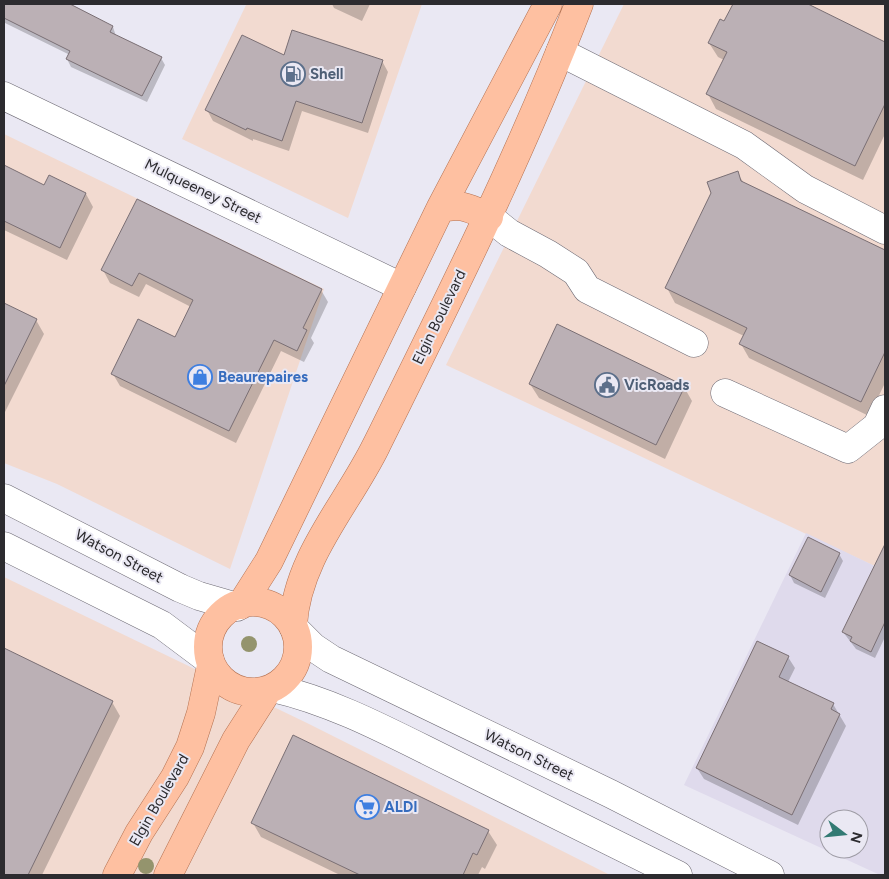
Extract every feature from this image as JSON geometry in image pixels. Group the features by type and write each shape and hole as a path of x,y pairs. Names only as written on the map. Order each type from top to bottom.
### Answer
{"main road":[{"path":"239,606 269,562 440,209 548,4"},
{"name":"Elgin Boulevard","path":"293,626 297,593 308,564 362,473 489,217 579,4"},
{"path":"531,38 560,52"},
{"path":"440,209 452,205 462,205 489,217"},
{"path":"168,875 236,740 270,689 282,681 293,665 297,651 293,626 284,614 273,606 254,602 239,606 224,614 216,623 210,636 210,663 225,682 238,690 253,692 270,689"},
{"name":"Elgin Boulevard","path":"117,875 139,833 175,777 190,747 202,713 210,663"}],"street":[{"path":"560,52 744,145 805,189 885,230"},
{"name":"Mulqueeney Street","path":"4,96 402,287"},
{"path":"489,217 509,233 576,272 587,289 694,343"},
{"path":"725,393 848,449 877,426 885,409"},
{"name":"Watson Street","path":"4,498 180,588 199,596 239,606"},
{"path":"49,568 68,530"},
{"path":"4,546 162,625 210,663"},
{"name":"Watson Street","path":"293,626 325,656 611,794 770,875"},
{"path":"270,689 300,694 335,707 678,875"},
{"path":"597,834 611,794"}],"shaded area":[{"path":"244,4 422,4 348,218 182,139 246,5"},
{"path":"624,4 885,4 885,571 446,365"},
{"path":"4,134 324,289 230,569 57,484 4,463"},
{"path":"806,533 885,571 885,875 880,875 845,859 869,859 869,809 819,809 819,847 684,785"},
{"path":"4,577 307,723 610,875 4,875"}],"building":[{"path":"4,4 70,4 113,26 110,32 162,57 142,96 66,59 70,51 4,18"},
{"path":"733,4 808,4 885,42 885,104 855,166 706,94 727,52 708,43 720,19 724,21"},
{"path":"292,30 383,60 362,123 296,101 282,141 247,128 246,130 205,110 242,35 284,55"},
{"path":"4,165 44,185 49,175 86,193 60,248 4,221"},
{"path":"738,171 741,181 885,250 885,352 861,402 739,344 747,328 665,288 711,193 707,182"},
{"path":"137,199 322,289 303,328 307,330 297,351 274,340 229,431 111,374 138,319 175,337 193,300 139,273 132,286 101,270"},
{"path":"4,303 37,319 4,386"},
{"name":"VicRoads","path":"557,324 685,386 656,445 529,384"},
{"path":"808,537 840,553 821,592 789,575"},
{"path":"885,544 885,622 871,652 850,641 852,637 842,632"},
{"path":"757,641 789,656 779,677 834,703 831,709 840,714 792,815 696,768"},
{"path":"4,648 113,701 28,875 4,875"},
{"path":"293,735 489,830 477,855 473,853 463,875 360,875 251,823"}],"place":[{"name":"Shell","path":"293,74"},
{"name":"Beaurepaires","path":"200,377"},
{"name":"VicRoads","path":"607,385"},
{"name":"ALDI","path":"367,807"}]}
